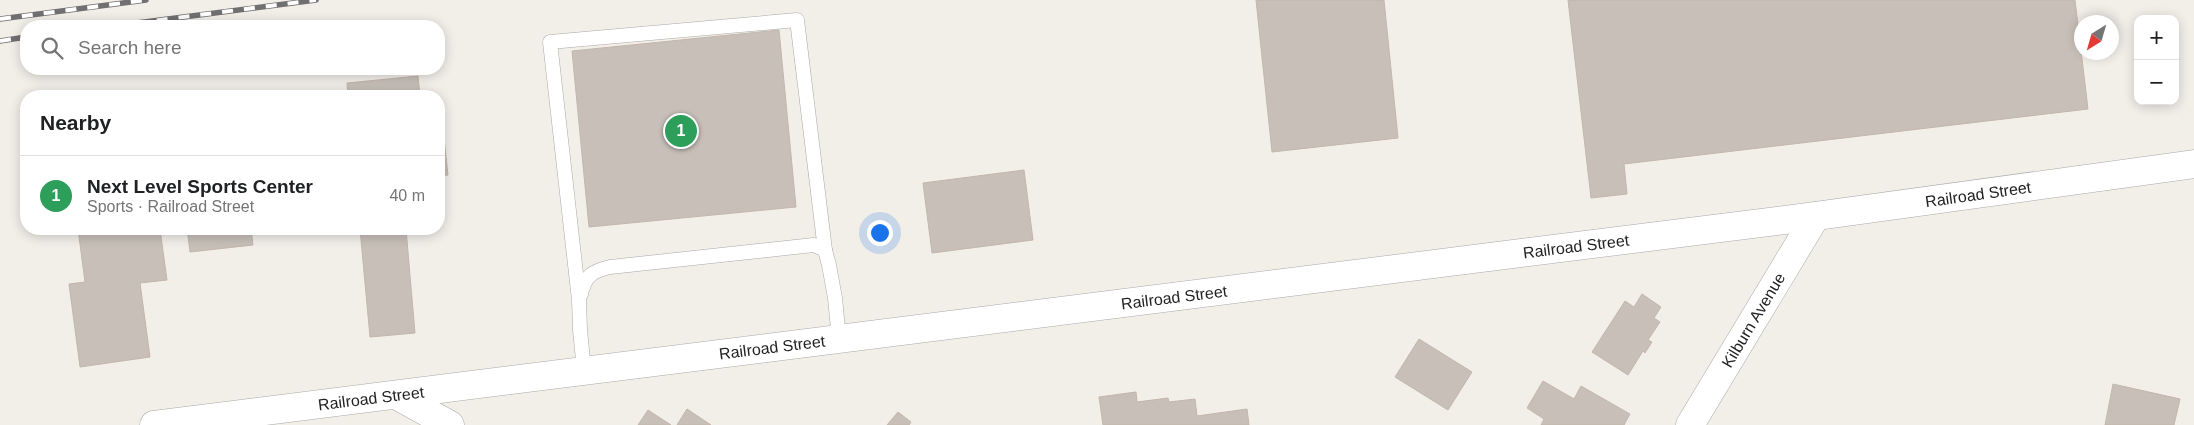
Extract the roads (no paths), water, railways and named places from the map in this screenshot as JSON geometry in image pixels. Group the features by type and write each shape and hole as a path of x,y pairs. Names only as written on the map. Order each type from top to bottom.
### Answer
{"street":[{"name":"Railroad Street","path":"154,425 1816,216 2194,164"},
{"name":"Kilburn Avenue","path":"1690,425 1816,216"},
{"path":"396,395 450,425"}],"lane":[{"path":"584,370 579,300 550,42 797,20 825,250 829,265 839,339"},
{"path":"579,300 588,276 596,270 610,266 814,245 825,250"}],"railway":[{"path":"0,19 146,0"},
{"path":"160,20 316,0"},
{"path":"0,41 20,38"}],"place":[{"name":"Next Level Sports Center","path":"681,131"}]}
